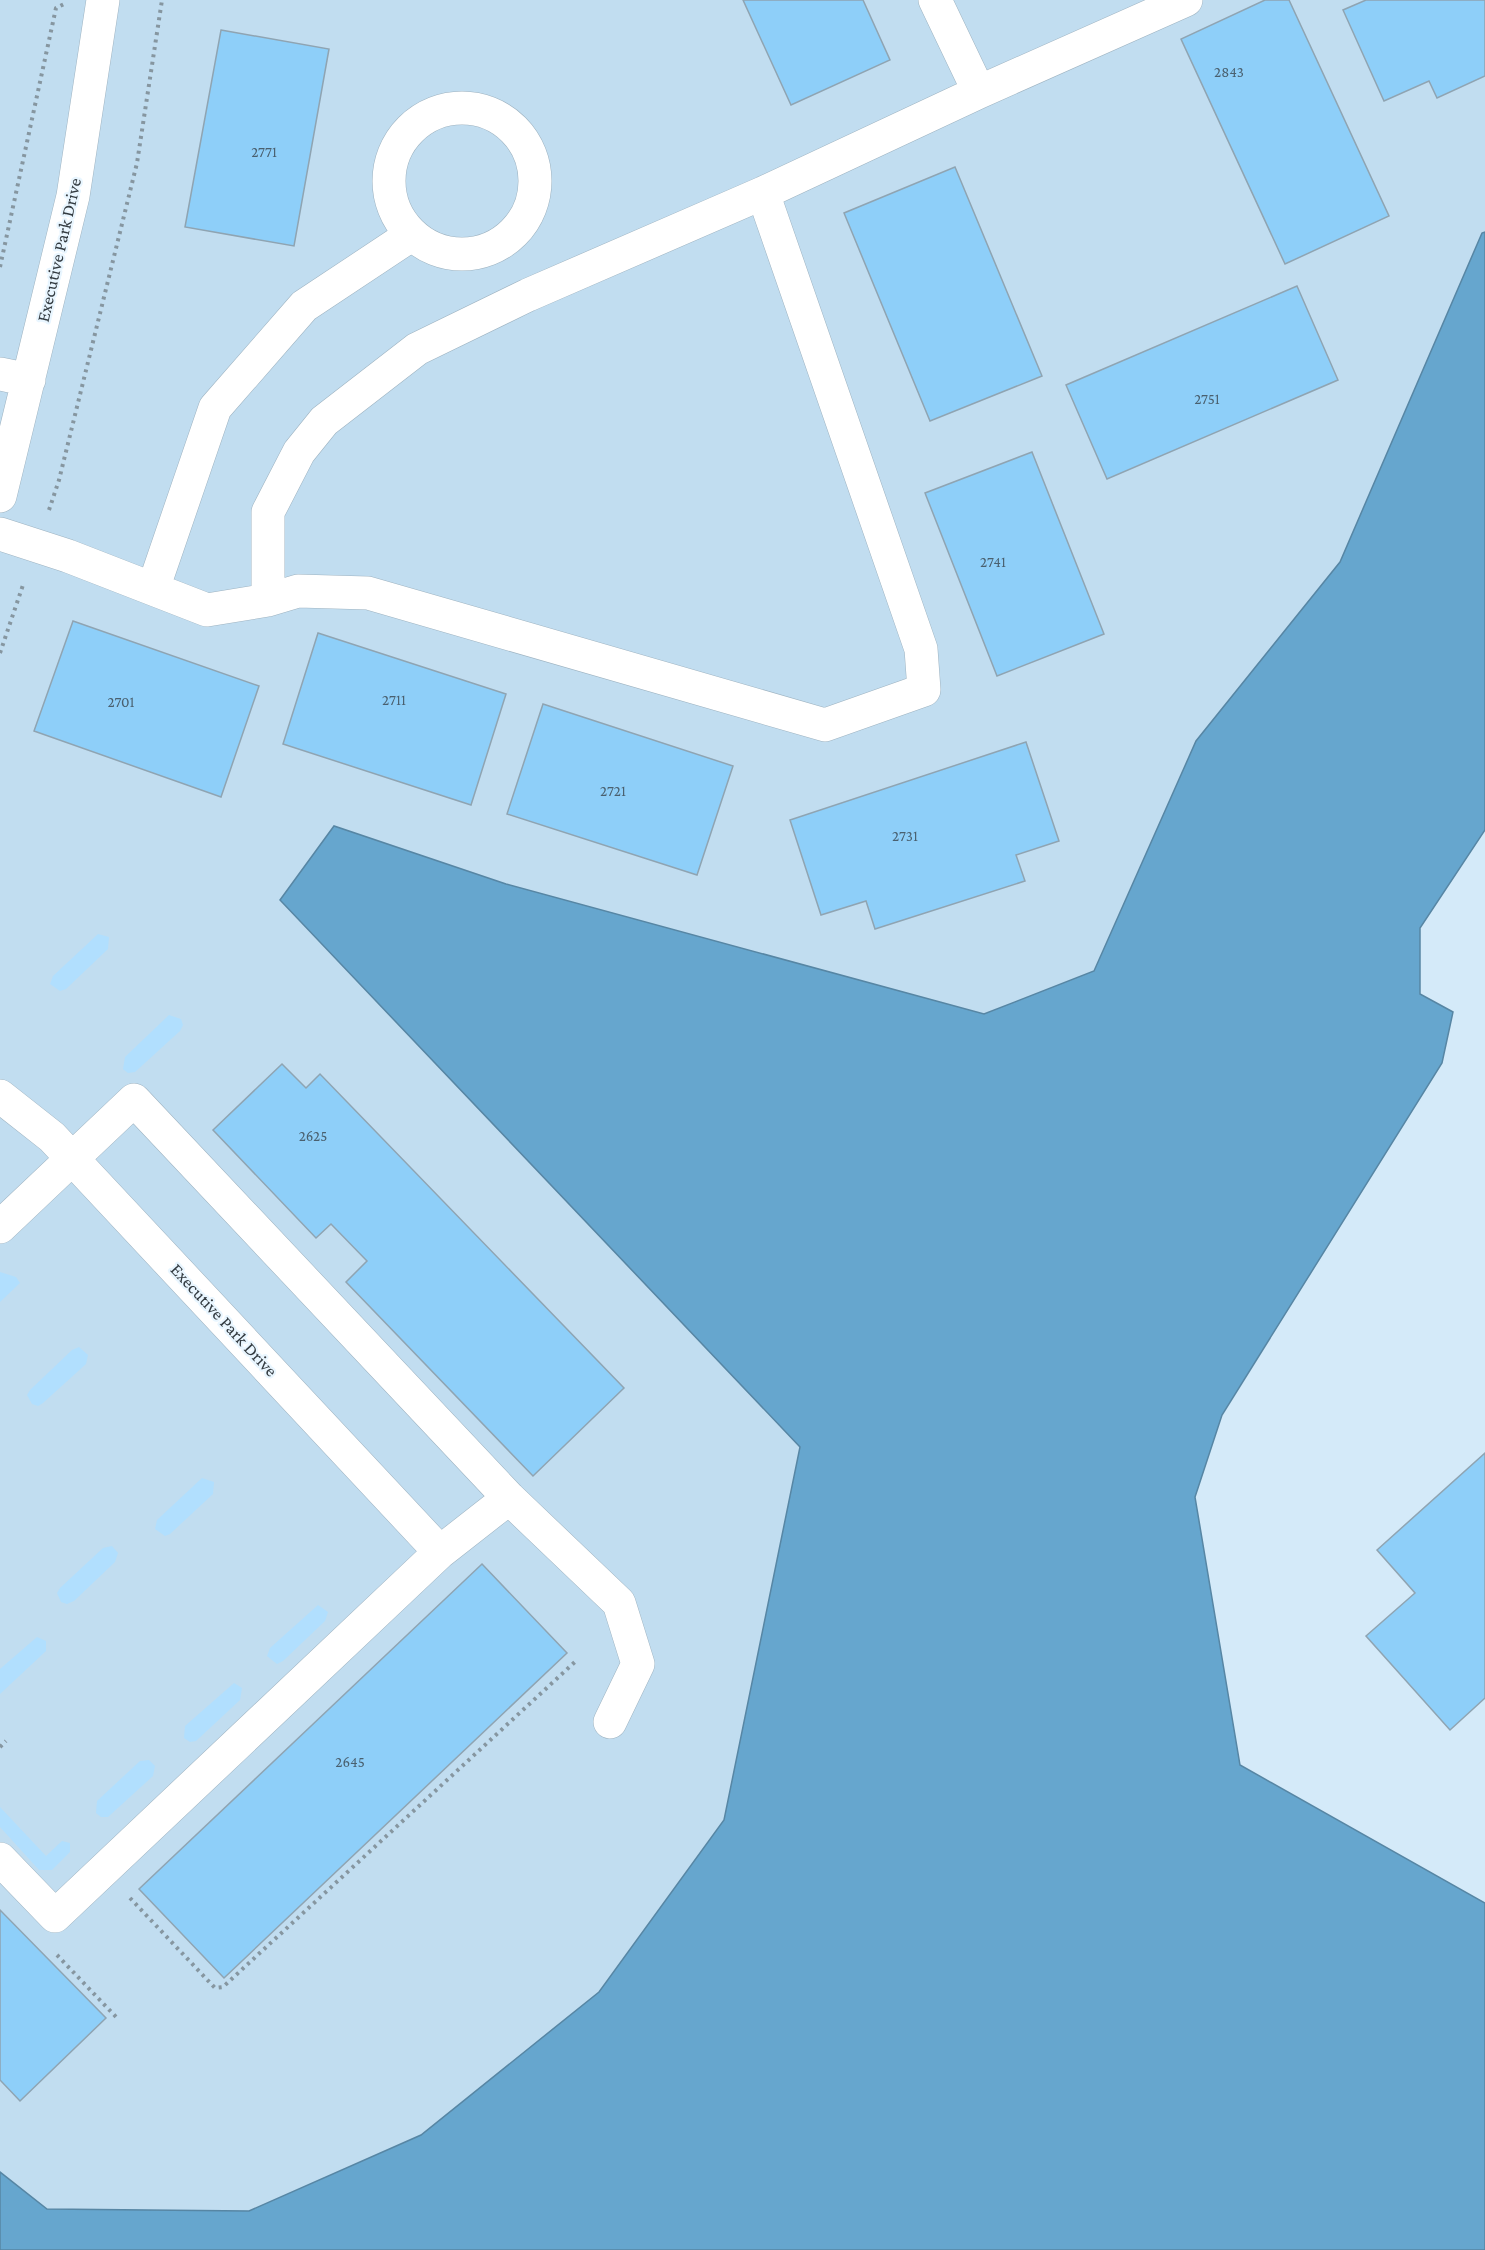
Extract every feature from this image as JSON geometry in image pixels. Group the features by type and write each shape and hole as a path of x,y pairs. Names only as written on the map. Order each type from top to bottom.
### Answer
{"street":[{"name":"Executive Park Drive","path":"0,496 15,377 73,196 103,0"},
{"path":"935,0 979,92"},
{"path":"268,600 268,512 299,452 324,421 417,349 528,295 763,193 979,92 1186,0"},
{"path":"473,107 498,116 518,132 532,158 537,184 531,209 518,230 506,241 483,252 458,255 432,249 411,235 396,214 388,189 390,163 400,140 418,121 447,108 473,107"},
{"path":"0,534 207,610 268,600 298,591 368,593 825,725 924,690 921,649 763,193"},
{"path":"153,589 215,408 304,306 411,235"},
{"name":"Executive Park Drive","path":"0,1096 52,1137 440,1552"},
{"path":"0,1227 134,1100 509,1498 619,1603 638,1664 610,1722"},
{"path":"0,1859 55,1916 440,1552 509,1498"}],"path":[{"path":"0,267 56,8 69,0"},
{"path":"0,653 59,480 137,163 162,0"},
{"path":"123,1891 215,1988 223,1987 577,1660"},
{"path":"0,1747 6,1741"},
{"path":"56,1954 117,2018"}],"shaded area":[{"path":"0,0 1485,0 1485,232 1482,233 1340,562 1196,741 1094,971 984,1014 506,884 334,826 281,899 800,1447 773,1593 724,1820 599,1992 421,2135 249,2211 46,2209 0,2172"},
{"path":"1485,232 1485,830 1420,928 1420,994 1453,1012 1442,1063 1222,1415 1195,1497 1240,1765 1485,1903 1485,2250 0,2250 0,2172 47,2209 249,2211 421,2135 599,1992 724,1820 800,1447 280,900 334,826 506,884 984,1014 1094,971 1196,741 1340,562 1482,233"},
{"path":"98,934 109,937 108,949 66,989 60,991 50,984 53,976"},
{"path":"169,1015 181,1019 183,1025 180,1031 135,1072 128,1073 123,1069 125,1057"},
{"path":"0,1272 16,1277 20,1283 0,1302"},
{"path":"79,1347 88,1355 86,1364 43,1403 38,1406 32,1404 27,1395 30,1390 72,1350"},
{"path":"202,1478 214,1482 213,1494 170,1534 165,1536 155,1529 157,1520"},
{"path":"112,1546 118,1553 115,1562 74,1601 67,1604 61,1602 57,1593 60,1588 103,1548"},
{"path":"318,1605 328,1612 325,1621 283,1661 277,1664 267,1656 270,1648"},
{"path":"37,1637 46,1641 46,1651 0,1694 0,1669"},
{"path":"234,1683 242,1688 240,1700 196,1741 190,1742 184,1738 185,1726"},
{"path":"149,1760 155,1766 153,1776 108,1817 101,1817 96,1813 97,1801 140,1761"},
{"path":"0,1807 46,1856 62,1841 70,1843 70,1852 52,1870 39,1870 0,1827"}],"building":[{"path":"743,0 863,0 890,60 791,105"},
{"path":"1265,0 1289,0 1389,216 1285,264 1181,39"},
{"path":"1366,0 1485,0 1485,76 1437,98 1429,81 1384,101 1343,10"},
{"path":"221,30 329,49 294,246 185,227"},
{"path":"955,167 1042,376 930,421 844,213"},
{"path":"1297,286 1338,380 1107,479 1066,385"},
{"path":"1032,452 1104,634 997,676 925,493"},
{"path":"73,621 259,686 221,797 34,731"},
{"path":"318,633 506,694 471,805 283,744"},
{"path":"543,704 733,766 697,875 507,814"},
{"path":"1026,742 1059,841 1016,855 1025,881 875,929 866,901 821,915 790,820"},
{"path":"282,1064 306,1088 320,1074 624,1388 533,1476 346,1282 367,1261 331,1224 316,1238 213,1130"},
{"path":"1485,1453 1485,1698 1450,1730 1366,1636 1415,1593 1377,1550"},
{"path":"482,1564 567,1653 224,1978 139,1889"},
{"path":"0,1910 106,2018 20,2101 0,2080"}]}
